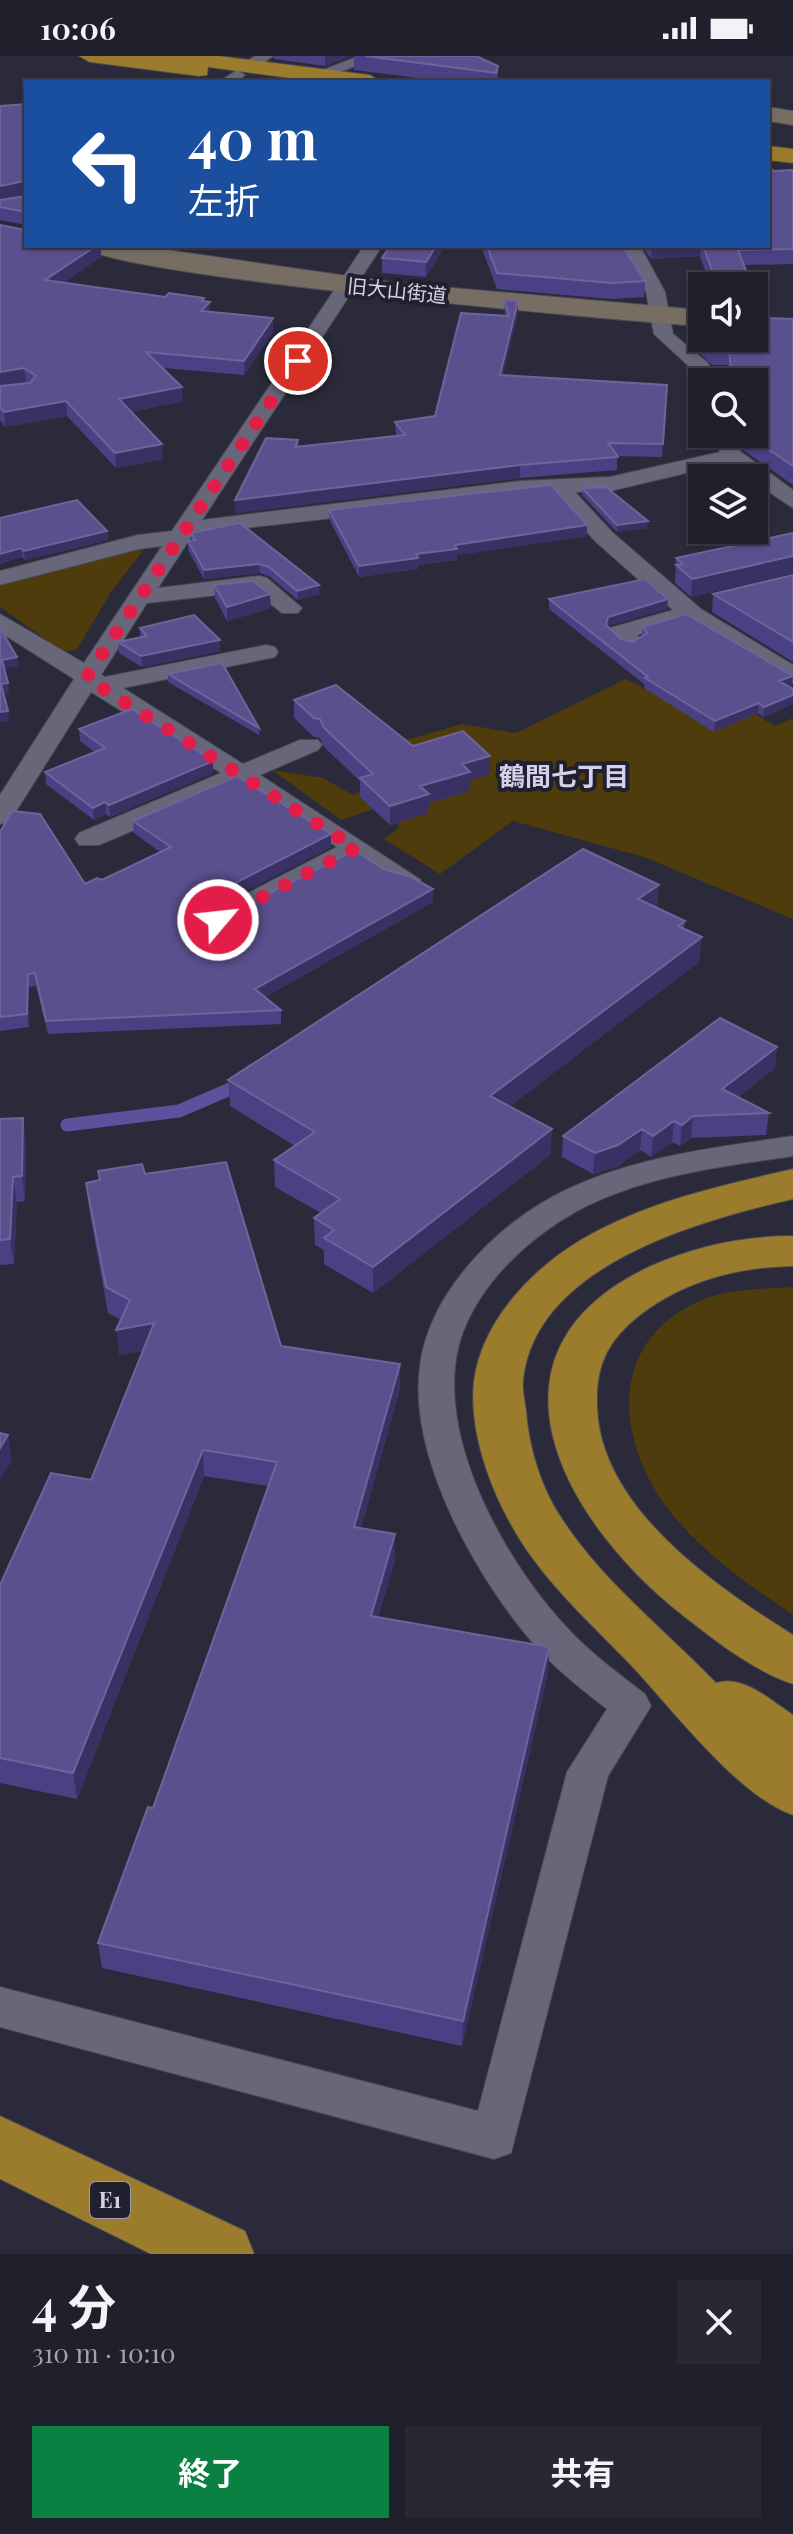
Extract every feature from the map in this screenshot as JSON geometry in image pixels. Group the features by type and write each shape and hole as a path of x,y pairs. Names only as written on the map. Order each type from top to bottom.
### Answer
{"highway":[{"path":"90,56 355,80"},
{"path":"169,56 282,80"},
{"path":"770,126 793,129"},
{"path":"770,134 793,137"},
{"path":"770,145 793,148"},
{"path":"770,153 793,156"},
{"path":"793,1184 723,1200 667,1219 611,1242 562,1273 530,1305 506,1343 496,1396 505,1455 534,1519 577,1575 716,1719 793,1791"},
{"path":"667,1219 746,1204 793,1201"},
{"path":"793,1251 744,1253 706,1262 664,1278 617,1305 588,1331 575,1361 569,1401 579,1440 602,1497 641,1546 690,1590 793,1662"},
{"path":"632,1631 793,1744"},
{"name":"E1","path":"0,2146 221,2254"}],"street":[{"path":"318,75 374,56"},
{"path":"770,114 793,118"},
{"name":"旧大山街道","path":"108,248 347,286 688,317"},
{"path":"0,816 92,682 142,597 372,248"},
{"path":"632,248 660,305 660,327 665,337 703,368"},
{"path":"728,448 744,464"},
{"path":"0,578 186,532 558,487 610,484 733,456"},
{"path":"768,475 793,471"},
{"path":"768,482 793,501"},
{"path":"558,487 604,537 689,610 793,676"},
{"path":"142,597 259,583 290,608"},
{"path":"631,642 619,633 715,601"},
{"path":"0,621 407,880"},
{"path":"198,641 213,663"},
{"path":"92,682 266,652"},
{"path":"89,839 237,773 309,745"},
{"path":"232,913 356,848"},
{"path":"0,2007 494,2137 588,1772 631,1706 556,1642 521,1599 483,1541 450,1467 437,1398 445,1331 477,1278 517,1237 565,1204 623,1180 686,1164 793,1146"}],"shaded area":[{"path":"141,546 142,552 111,592 77,649 64,652 0,607 0,583"},
{"path":"626,679 662,698 699,680 775,726 793,718 793,919 644,857 513,821 440,874 384,839 400,827 380,807 341,820 272,770 323,778 353,795 386,782 378,748 462,724 516,733"},
{"path":"793,1287 793,1615 710,1554 668,1509 651,1483 639,1455 631,1427 629,1399 634,1371 645,1346 664,1324 691,1305 728,1293"}],"building":[{"path":"365,56 476,56 498,66 496,73"},
{"path":"24,104 24,181 0,186 0,106"},
{"path":"770,167 773,171 793,170 793,249 738,250 747,272 713,272 704,248 770,248"},
{"path":"24,196 24,212 0,207 0,200"},
{"path":"0,225 24,230 24,248 93,248 45,280 165,297 169,293 204,298 202,301 210,302 201,311 273,318 244,361 146,352 182,387 119,399 162,444 115,453 66,401 4,412 0,407 0,386 30,383 36,376 24,368 0,372"},
{"path":"389,248 435,248 426,262 382,258"},
{"path":"488,248 624,248 645,281 612,283 497,273"},
{"path":"504,300 518,301 500,375 667,385 663,444 608,443 618,457 520,465 235,500 266,438 298,440 295,447 405,435 395,422 435,416 461,313 509,316"},
{"path":"768,318 793,319 793,466 767,448 768,368 731,368 729,352 768,352"},
{"path":"551,485 587,525 455,545 457,549 416,554 418,558 359,566 329,510"},
{"path":"606,487 648,521 617,525 582,488"},
{"path":"77,500 107,531 0,554 0,518"},
{"path":"240,523 319,585 297,591 269,567 259,564 204,570 188,541 195,540 191,533"},
{"path":"793,533 793,556 692,579 676,565 683,564 676,558 742,544 768,544 768,538"},
{"path":"793,575 793,642 713,594"},
{"path":"645,579 668,599 608,617 606,625 621,639 633,642 647,633 643,627 686,614 793,676 779,681 793,689 793,695 764,707 759,703 715,721 645,678 648,677 549,599"},
{"path":"253,581 270,594 227,607 214,585"},
{"path":"194,615 220,640 141,656 118,642 147,636 140,628"},
{"path":"0,628 17,657 2,660 8,683 1,684 8,711 0,712"},
{"path":"222,663 259,728 168,674"},
{"path":"336,685 413,746 463,731 490,756 462,764 470,772 420,786 429,794 390,806 360,778 373,774 324,728 320,719 314,718 294,700"},
{"path":"132,709 213,761 109,805 105,802 93,808 45,772 105,748 79,729"},
{"path":"237,776 331,834 206,898 201,909 206,916 219,919 355,850 383,869 411,877 433,889 255,989 281,1010 46,1021 35,973 28,974 27,1014 0,1017 0,832 12,811 40,814 85,884 97,878 102,880 171,847 133,821"},
{"path":"583,849 659,885 638,899 685,921 678,926 702,937 490,1096 552,1129 373,1267 324,1238 334,1230 314,1218 340,1199 274,1160 315,1132 228,1080"},
{"path":"720,1018 777,1047 722,1089 769,1113 693,1116 682,1125 674,1121 653,1136 642,1129 618,1145 595,1153 563,1136"},
{"path":"23,1118 22,1176 13,1177 10,1239 0,1240 0,1119"},
{"path":"226,1162 281,1346 400,1364 354,1527 395,1534 371,1616 549,1647 463,2021 98,1943 148,1807 153,1808 277,1462 203,1450 73,1773 0,1758 0,1585 51,1473 91,1480 154,1323 116,1330 130,1300 106,1287 86,1183 100,1180 98,1171 142,1164 145,1174"},
{"path":"0,1433 8,1435 0,1448"}],"waterway":[{"path":"67,1125 179,1111 242,1084"}],"district":[{"name":"鶴間七丁目","path":"564,777"}],"route":[{"path":"218,920 356,848 86,678 298,361"}]}
